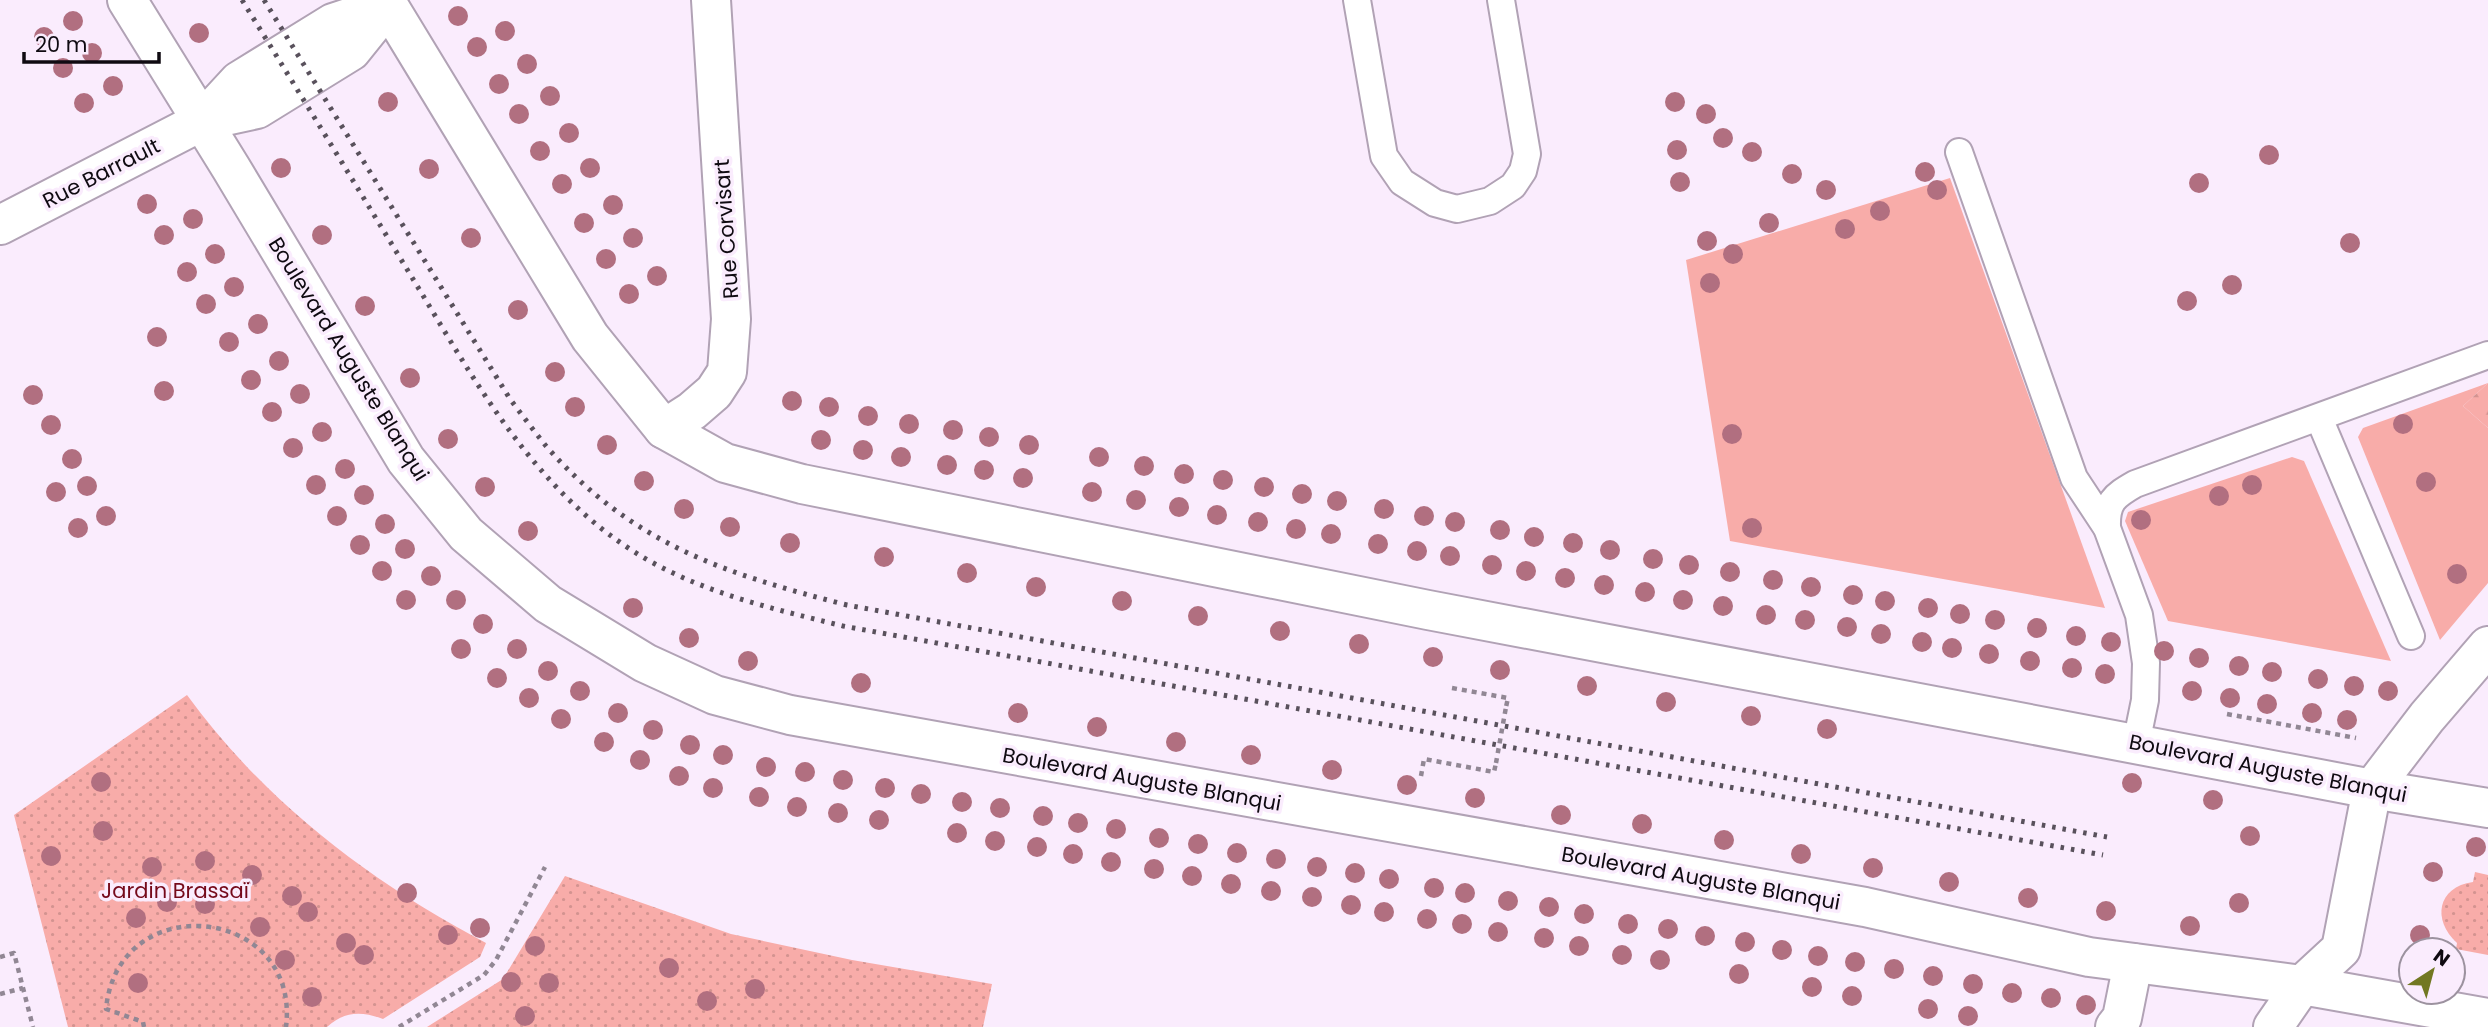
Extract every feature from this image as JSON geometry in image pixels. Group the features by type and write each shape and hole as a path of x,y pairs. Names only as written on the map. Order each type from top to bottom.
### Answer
{"main road":[{"name":"Boulevard Auguste Blanqui","path":"127,0 407,460 466,534 548,604 645,663 715,695 790,715 1865,907 2089,957 2302,985 2488,1018"},
{"name":"Rue Corvisart","path":"664,429 692,411 714,392 727,372 732,318 711,0"},
{"name":"Boulevard Auguste Blanqui","path":"387,3 590,337 664,429 724,463 791,481 1415,608 2372,789 2488,808"},
{"name":"Rue Barrault","path":"0,225 202,121 239,81 333,23 387,3"},
{"path":"2273,1027 2302,985 2341,950 2372,789 2427,717 2488,646"},
{"path":"2115,1027 2122,1018 2133,963"}],"lane":[{"path":"1357,0 1384,156 1402,181 1435,203 1457,209 1490,201 1513,186 1522,171 1527,154 1501,0"},
{"path":"1959,152 2074,478 2106,528 2139,615 2146,663 2145,700 2136,744"},
{"path":"2106,528 2106,513 2116,495 2135,484 2488,355"},
{"path":"2319,418 2411,636"}],"path":[{"path":"1421,776 1424,759 1494,772 1508,698 1452,688"},
{"path":"2226,714 2358,738"},
{"path":"399,1027 485,975 496,960 545,867"},
{"path":"144,1027 143,1023 106,1009 111,985 119,968 131,951 151,936 178,926 207,925 234,932 254,944 268,959 282,983 287,1006 286,1027"},
{"path":"0,957 14,953 33,1027"},
{"path":"0,994 23,988"}],"green space":[{"path":"1950,178 2105,608 1730,541 1686,260"},
{"path":"2488,383 2463,406 2488,428 2488,583 2440,640 2358,437 2363,428"},
{"path":"2488,383 2488,428 2463,406"},
{"path":"2292,457 2304,461 2391,661 2168,621 2125,521 2128,512"},
{"name":"Jardin Brassaï","path":"187,695 217,734 285,804 322,836 401,894 486,943 480,957 383,1019 367,1015 347,1015 327,1027 68,1027 14,815"},
{"path":"2475,872 2488,875 2488,955 2467,951 2467,936 2451,936 2442,915 2442,906 2452,890 2473,882"},
{"path":"565,876 731,934 852,960 992,984 983,1027 427,1027 503,979"}],"railway":[{"path":"242,0 474,379 526,452 554,485 586,516 621,543 673,573 728,595 843,626 2103,855"},
{"path":"264,0 510,399 528,423 579,480 612,508 683,551 761,581 847,605 2107,837"}]}
